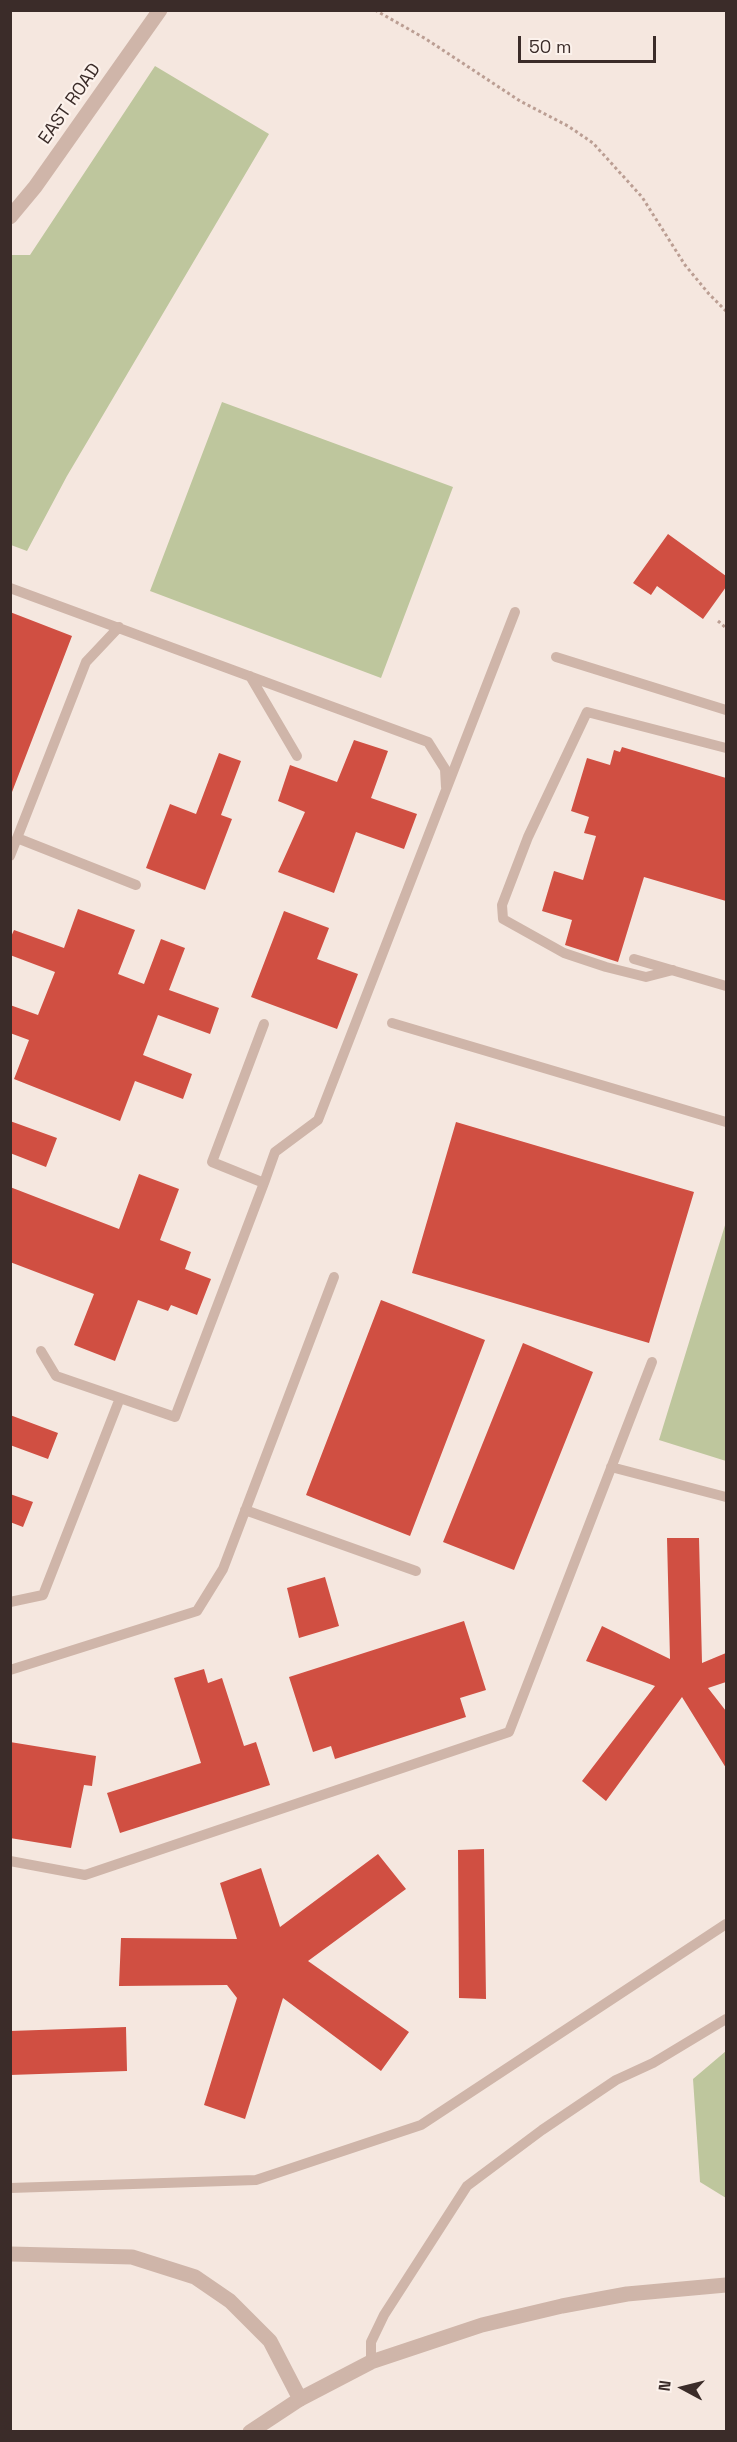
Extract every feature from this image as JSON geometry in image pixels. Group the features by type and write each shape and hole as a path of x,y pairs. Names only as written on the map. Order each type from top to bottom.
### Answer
{"street":[{"name":"EAST ROAD","path":"10,218 35,187 160,10"},
{"path":"10,2254 132,2258 195,2277 230,2301 270,2341 300,2399"},
{"path":"250,2432 300,2399 371,2362 482,2325 562,2306 627,2294 726,2285"}],"lane":[{"path":"10,588 428,742 444,769 446,790"},
{"path":"41,1351 56,1376 176,1417 275,1152 318,1120 515,612"},
{"path":"10,856 86,662 119,627"},
{"path":"556,657 726,710"},
{"path":"250,676 297,756"},
{"path":"673,970 646,977 564,953 503,919 502,904 528,837 587,712 726,747"},
{"path":"17,838 136,885"},
{"path":"634,959 726,986"},
{"path":"392,1023 726,1122"},
{"path":"264,1024 212,1162 264,1183"},
{"path":"10,1670 197,1611 223,1569 334,1277"},
{"path":"10,1861 85,1875 508,1732 652,1362"},
{"path":"10,1602 43,1594 120,1398"},
{"path":"611,1467 726,1497"},
{"path":"245,1510 416,1570"},
{"path":"10,2188 256,2180 421,2125 726,1924"},
{"path":"371,2362 371,2342 384,2315 467,2186 542,2130 616,2080 653,2062 726,2019"}],"path":[{"path":"375,10 426,39 520,101 568,126 593,143 642,197 685,266 726,311"},
{"path":"718,621 726,628"}],"green space":[{"path":"155,66 269,134 67,476 27,551 11,545 11,255 30,255"},
{"path":"222,402 453,487 381,678 150,591"},
{"path":"726,1222 726,1461 659,1440"},
{"path":"726,2051 726,2198 700,2182 693,2079"}],"building":[{"path":"668,534 726,576 726,587 703,619 657,586 651,595 633,583"},
{"path":"10,612 72,636 12,792 10,792"},
{"path":"354,740 388,751 371,798 417,814 404,849 356,832 334,893 278,872 305,812 278,801 290,765 337,782"},
{"path":"622,747 726,778 726,901 644,877 618,962 565,945 572,920 542,911 554,871 583,880 596,836 584,833 589,817 571,811 587,758 610,765 614,750 620,752"},
{"path":"219,753 241,761 221,815 232,819 205,890 146,868 170,804 196,814"},
{"path":"78,909 135,930 118,974 144,984 161,939 185,948 169,990 219,1008 210,1034 158,1015 143,1055 192,1074 183,1099 135,1081 120,1121 14,1079 29,1040 10,1033 10,1005 38,1015 55,972 10,955 10,939 14,930 64,948"},
{"path":"284,911 329,928 317,959 358,974 337,1029 251,997"},
{"path":"10,1121 57,1138 46,1167 10,1153"},
{"path":"456,1122 694,1192 649,1343 412,1273"},
{"path":"139,1174 179,1189 160,1240 191,1252 185,1269 211,1279 197,1315 171,1305 168,1311 138,1300 115,1361 74,1345 94,1294 10,1262 10,1187 119,1229"},
{"path":"381,1300 485,1340 410,1536 306,1495"},
{"path":"523,1343 593,1372 514,1570 443,1542"},
{"path":"10,1415 58,1433 48,1459 10,1445"},
{"path":"10,1494 33,1502 23,1527 10,1522"},
{"path":"667,1538 699,1538 702,1663 726,1653 726,1682 708,1688 726,1711 726,1768 682,1697 606,1801 582,1781 655,1686 586,1661 602,1626 670,1659"},
{"path":"325,1577 339,1626 299,1638 287,1588"},
{"path":"464,1621 486,1690 460,1698 466,1717 335,1759 331,1746 313,1752 289,1677"},
{"path":"204,1669 208,1683 222,1678 244,1746 256,1742 270,1785 120,1833 107,1793 201,1763 174,1678"},
{"path":"10,1742 96,1756 92,1786 84,1785 71,1848 10,1838"},
{"path":"484,1849 486,1999 459,1998 458,1850"},
{"path":"378,1854 406,1889 308,1961 409,2032 381,2071 283,1998 245,2119 204,2105 237,1998 227,1985 119,1986 121,1938 237,1939 220,1883 261,1868 280,1927"},
{"path":"126,2027 127,2071 10,2075 10,2031"}]}
